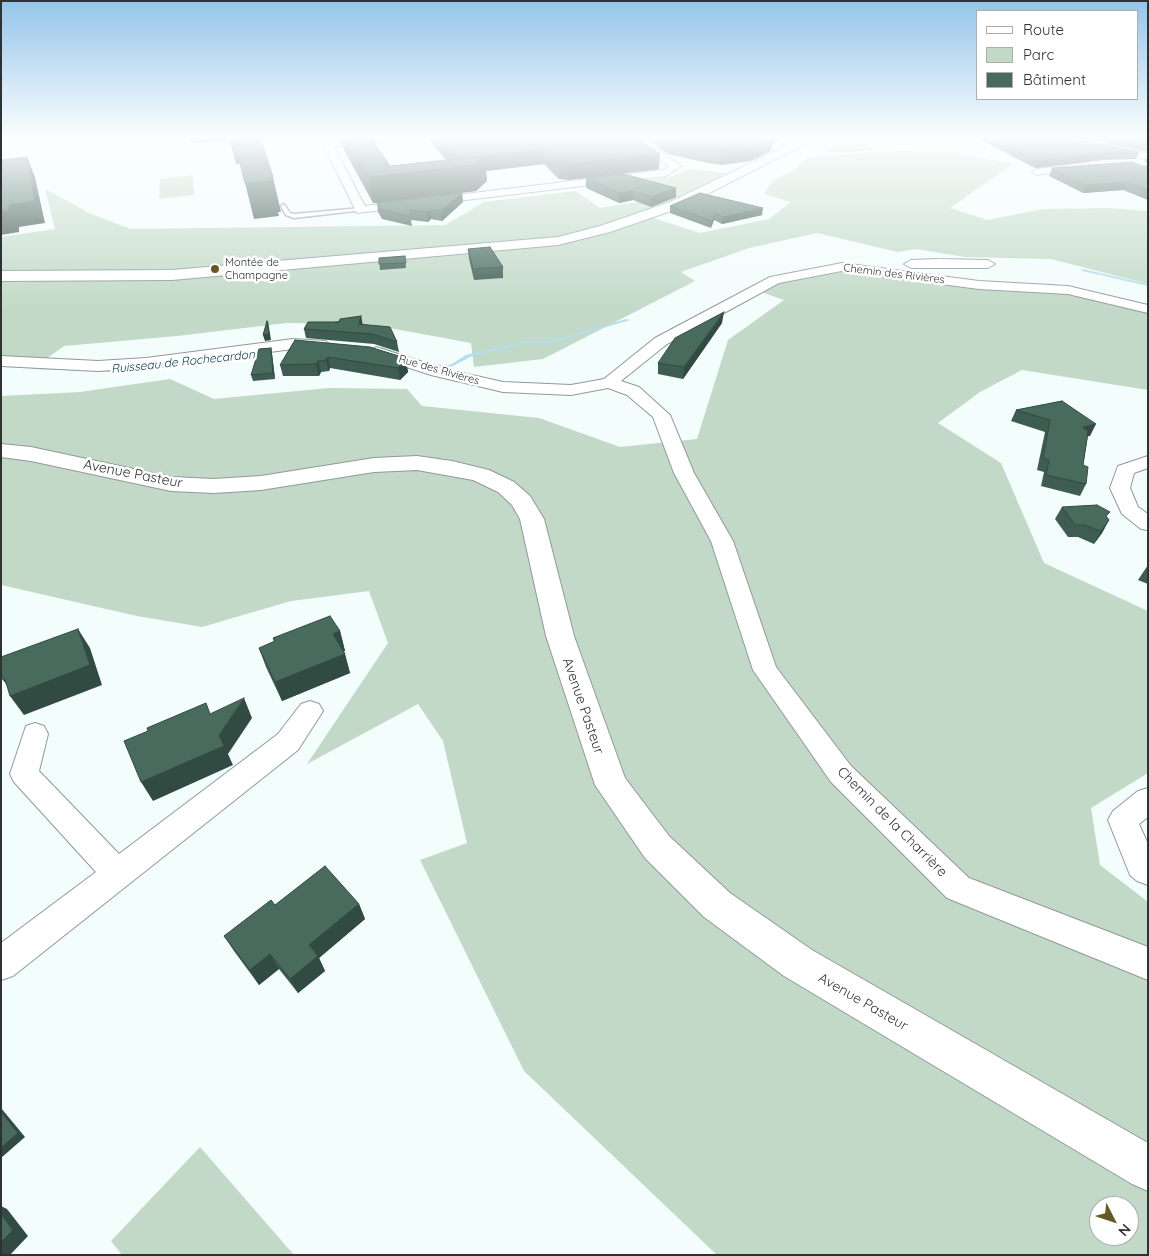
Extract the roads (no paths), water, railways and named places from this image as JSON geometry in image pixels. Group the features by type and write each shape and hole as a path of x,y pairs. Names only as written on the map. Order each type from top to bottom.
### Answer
{"main road":[{"path":"1,276 172,275 537,244 578,237 675,205 696,195"},
{"name":"Avenue Pasteur","path":"1,450 32,454 171,484 214,486 261,483 374,465 417,464 452,468 481,475 506,488 522,501 532,519 560,636 587,720 611,784 658,847 717,904 798,963 1148,1168"}],"street":[{"path":"353,195 361,210 488,195"},
{"path":"842,267 937,262 988,264"},
{"name":"Chemin des Rivières","path":"609,383 661,341 775,280 842,267 979,285 1068,290 1148,309"},
{"name":"Rue des Rivières","path":"1,361 98,366 146,364 293,344 374,351 437,372 503,387 571,390 609,383"},
{"name":"Chemin de la Charrière","path":"609,383 634,391 662,414 684,473 722,541 765,670 842,774 958,888 1148,964"},
{"path":"1148,462 1125,470 1120,488 1129,510 1148,524"},
{"path":"1,964 288,742 310,711"},
{"path":"35,734 24,774 118,874"},
{"path":"1148,800 1123,820 1141,865 1148,871"}],"lane":[{"path":"284,206 288,214 294,216 361,210"}],"waterway":[{"name":"Ruisseau de Rochecardon","path":"1083,270 1148,285"},
{"name":"Ruisseau de Rochecardon","path":"380,348 432,365 451,366 468,356 525,342 551,342 628,320"},
{"name":"Ruisseau de Rochecardon","path":"33,368 114,371 162,367 266,352"}],"place":[{"name":"Montée de Champagne","path":"215,269"}]}
